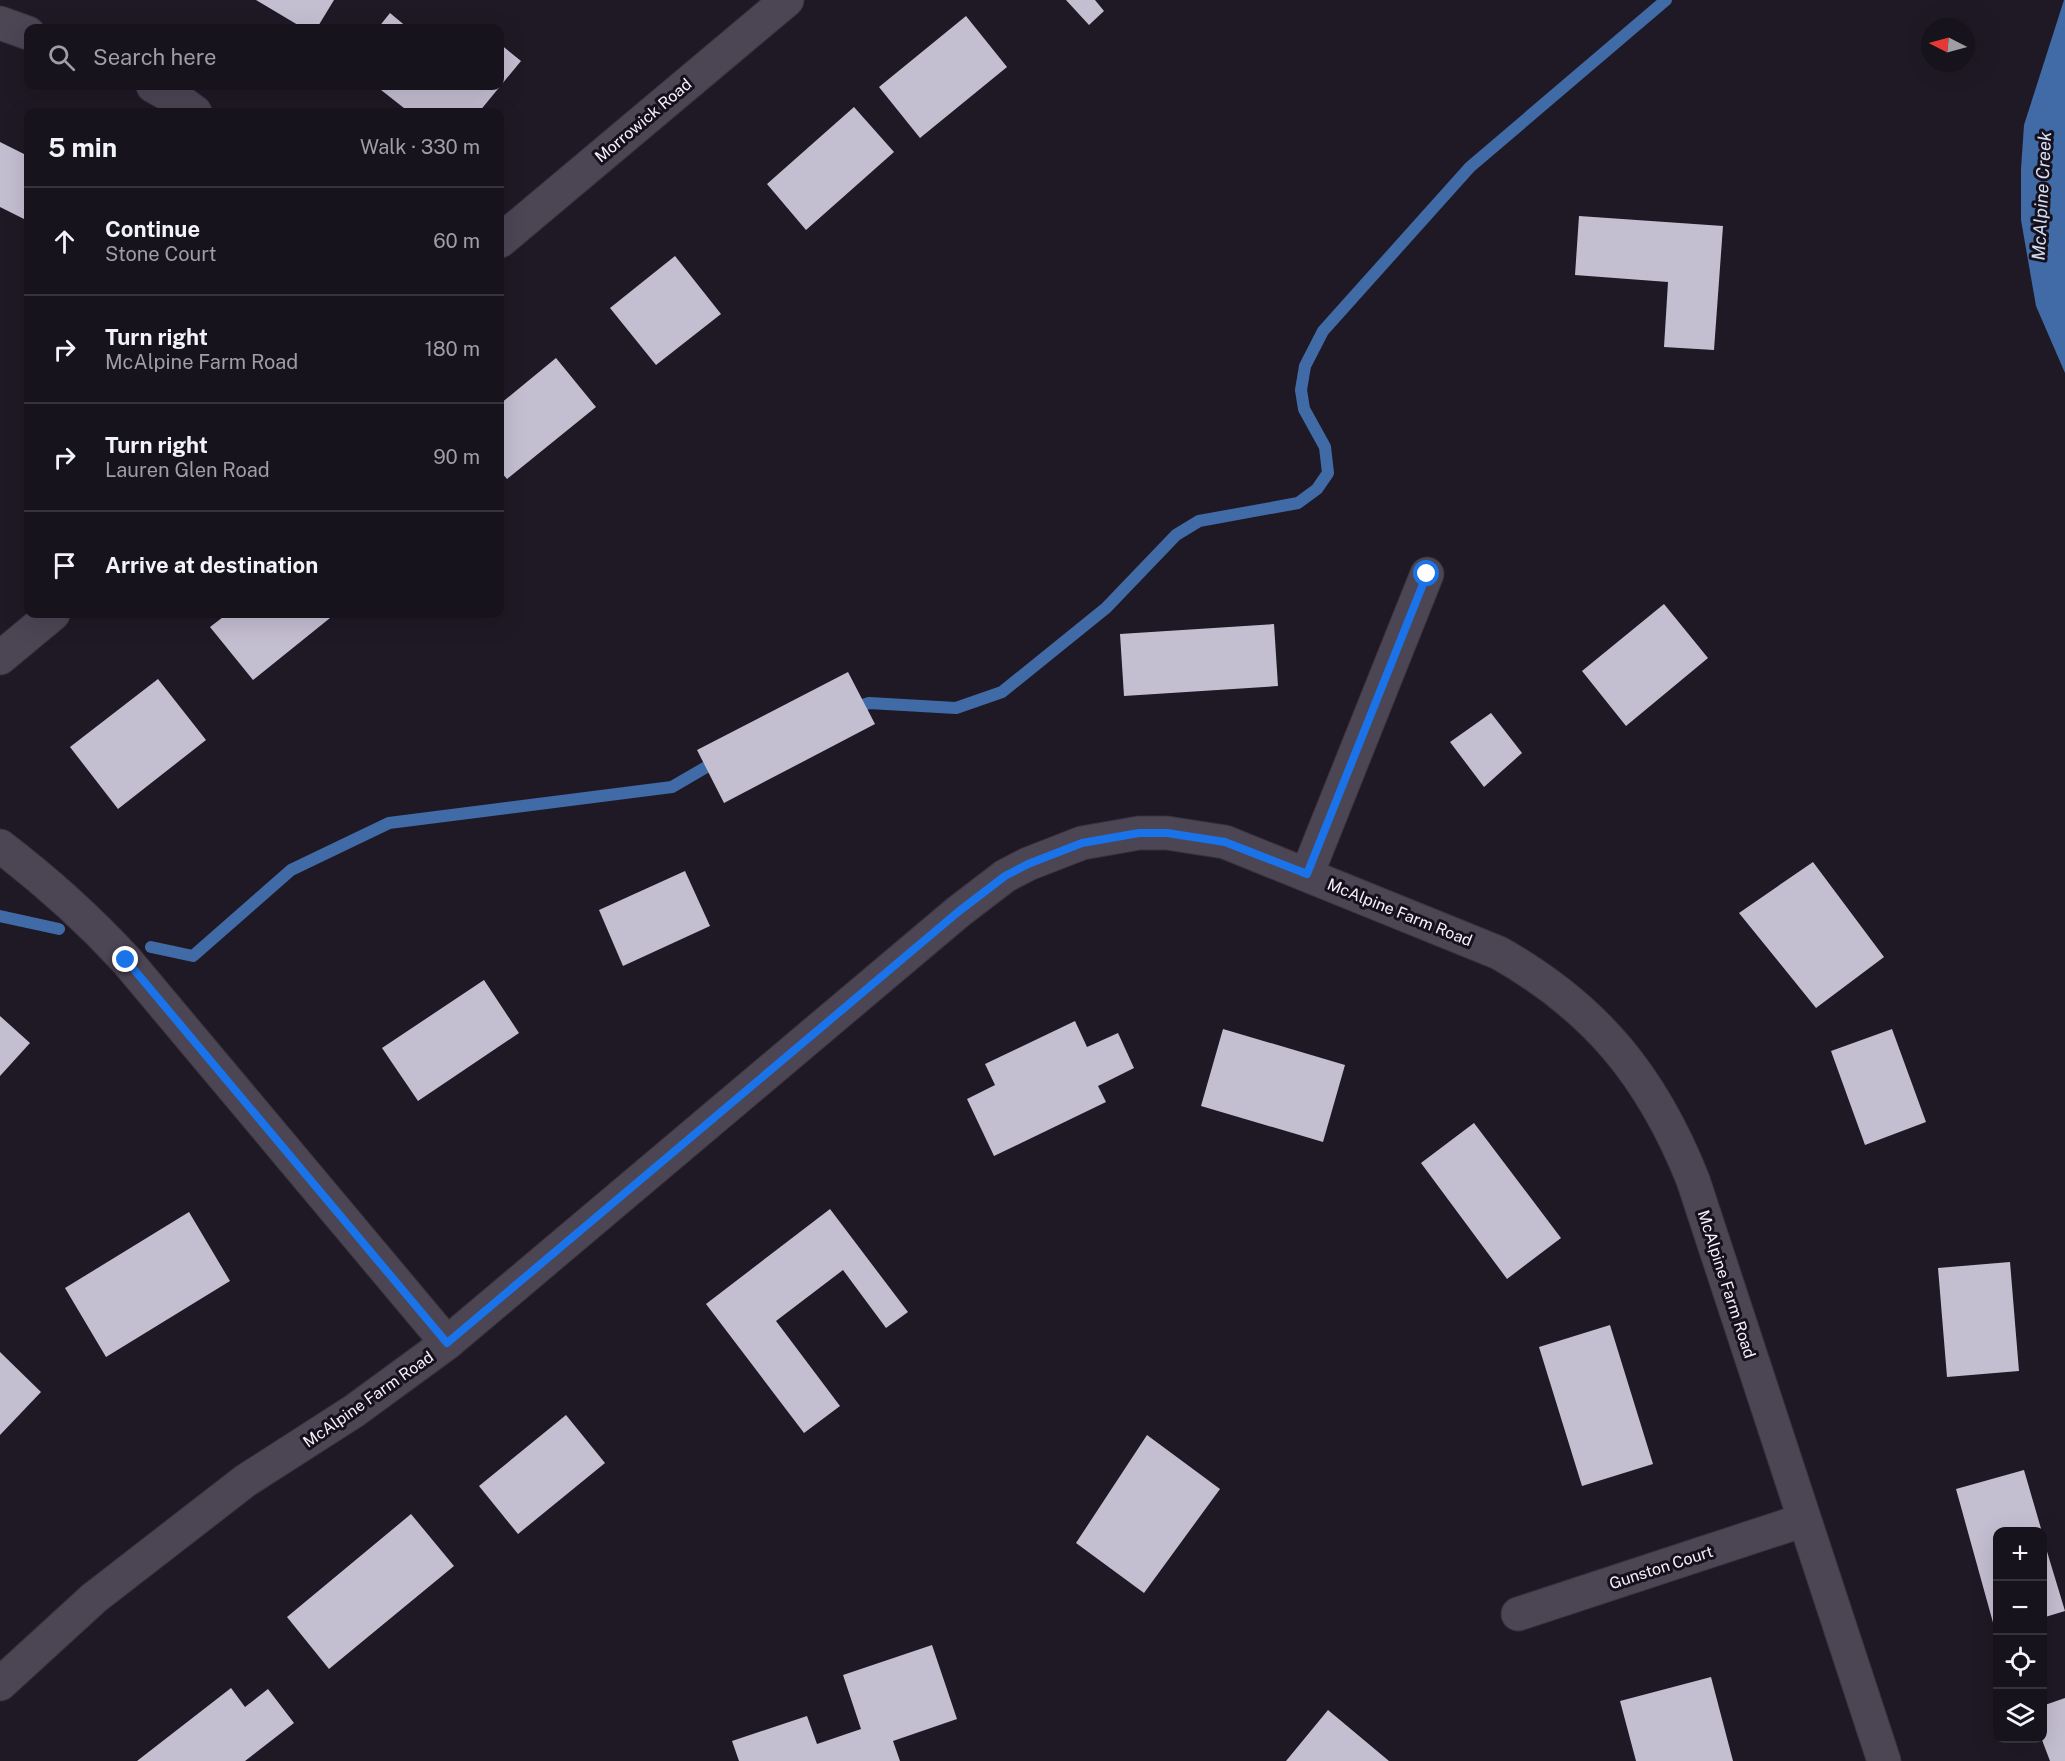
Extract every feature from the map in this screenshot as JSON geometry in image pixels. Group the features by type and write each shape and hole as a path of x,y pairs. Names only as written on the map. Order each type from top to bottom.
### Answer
{"street":[{"name":"Morrowick Road","path":"504,238 787,0"},
{"path":"0,23 24,32"},
{"path":"160,90 190,108"},
{"path":"1307,874 1427,574"},
{"path":"0,658 48,618"},
{"name":"McAlpine Farm Road","path":"0,1684 94,1598 245,1481 354,1411 447,1343 958,912 1005,876 1028,864 1082,843 1139,833 1167,833 1225,842 1499,953 1527,969 1587,1015 1603,1030 1643,1081 1679,1146 1693,1180 1884,1761"},
{"path":"0,846 50,885 126,960 447,1343"},
{"name":"Gunston Court","path":"1518,1614 1804,1520"}],"water":[{"name":"McAlpine Creek","path":"2064,0 2065,373 2036,306 2021,220 2024,125"}],"building":[{"path":"256,0 334,0 319,24 296,24"},
{"path":"1066,0 1095,0 1104,11 1089,25"},
{"path":"390,13 403,24 381,24"},
{"path":"966,16 1007,67 920,138 879,87"},
{"path":"504,47 521,61 504,82"},
{"path":"381,90 497,90 482,108 404,108"},
{"path":"854,107 894,152 806,230 767,184"},
{"path":"0,142 24,154 24,219 0,207"},
{"path":"1579,216 1723,226 1714,350 1664,347 1668,282 1575,275"},
{"path":"675,256 721,314 656,365 610,308"},
{"path":"556,358 596,407 507,479 504,476 504,401"},
{"path":"1664,604 1708,658 1626,726 1582,671"},
{"path":"222,618 330,618 253,680 210,627"},
{"path":"1274,624 1278,686 1124,696 1120,634"},
{"path":"848,672 875,724 724,803 697,750"},
{"path":"158,679 206,740 118,809 70,747"},
{"path":"1491,713 1522,753 1484,787 1450,742"},
{"path":"1813,862 1884,957 1816,1008 1739,913"},
{"path":"685,871 710,926 623,966 599,910"},
{"path":"484,980 519,1033 418,1101 382,1048"},
{"path":"0,1016 30,1043 0,1076"},
{"path":"1075,1021 1087,1047 1118,1033 1134,1068 1098,1086 1106,1102 994,1156 967,1099 995,1085 985,1064"},
{"path":"1223,1029 1345,1065 1323,1142 1201,1106"},
{"path":"1892,1029 1926,1122 1865,1145 1831,1051"},
{"path":"1474,1123 1561,1238 1507,1279 1421,1163"},
{"path":"830,1209 908,1312 886,1328 843,1270 776,1321 840,1406 804,1433 706,1304"},
{"path":"189,1212 230,1281 106,1357 65,1288"},
{"path":"2010,1262 2019,1371 1947,1377 1938,1268"},
{"path":"1610,1325 1653,1464 1582,1486 1539,1347"},
{"path":"0,1352 41,1392 0,1435"},
{"path":"566,1415 605,1463 518,1534 479,1486"},
{"path":"1147,1435 1220,1489 1144,1593 1076,1543"},
{"path":"2024,1470 2041,1527 1993,1527 1993,1623 1956,1489"},
{"path":"411,1514 454,1566 329,1669 287,1617"},
{"path":"2047,1552 2065,1611 2047,1616"},
{"path":"932,1645 957,1719 893,1741 900,1761 739,1761 732,1741 807,1716 817,1744 861,1729 843,1675"},
{"path":"1711,1677 1733,1761 1636,1761 1620,1701"},
{"path":"231,1688 245,1707 268,1689 294,1723 245,1761 137,1761"},
{"path":"2065,1698 2065,1761 2050,1761 2043,1743 2047,1743 2047,1704"},
{"path":"1328,1710 1389,1761 1286,1761"}],"waterway":[{"path":"851,709 869,703 956,708 1002,692 1106,608 1176,535 1199,521 1298,503 1317,489 1328,473 1325,447 1304,409 1301,390 1305,366 1323,331 1470,167 1666,0"},
{"path":"151,947 193,956 291,870 389,823 672,787 720,759"},
{"path":"0,916 59,929"}],"route":[{"path":"126,960 447,1343 958,912 1005,876 1028,864 1082,843 1139,833 1167,833 1225,842 1307,874 1427,574"}]}
